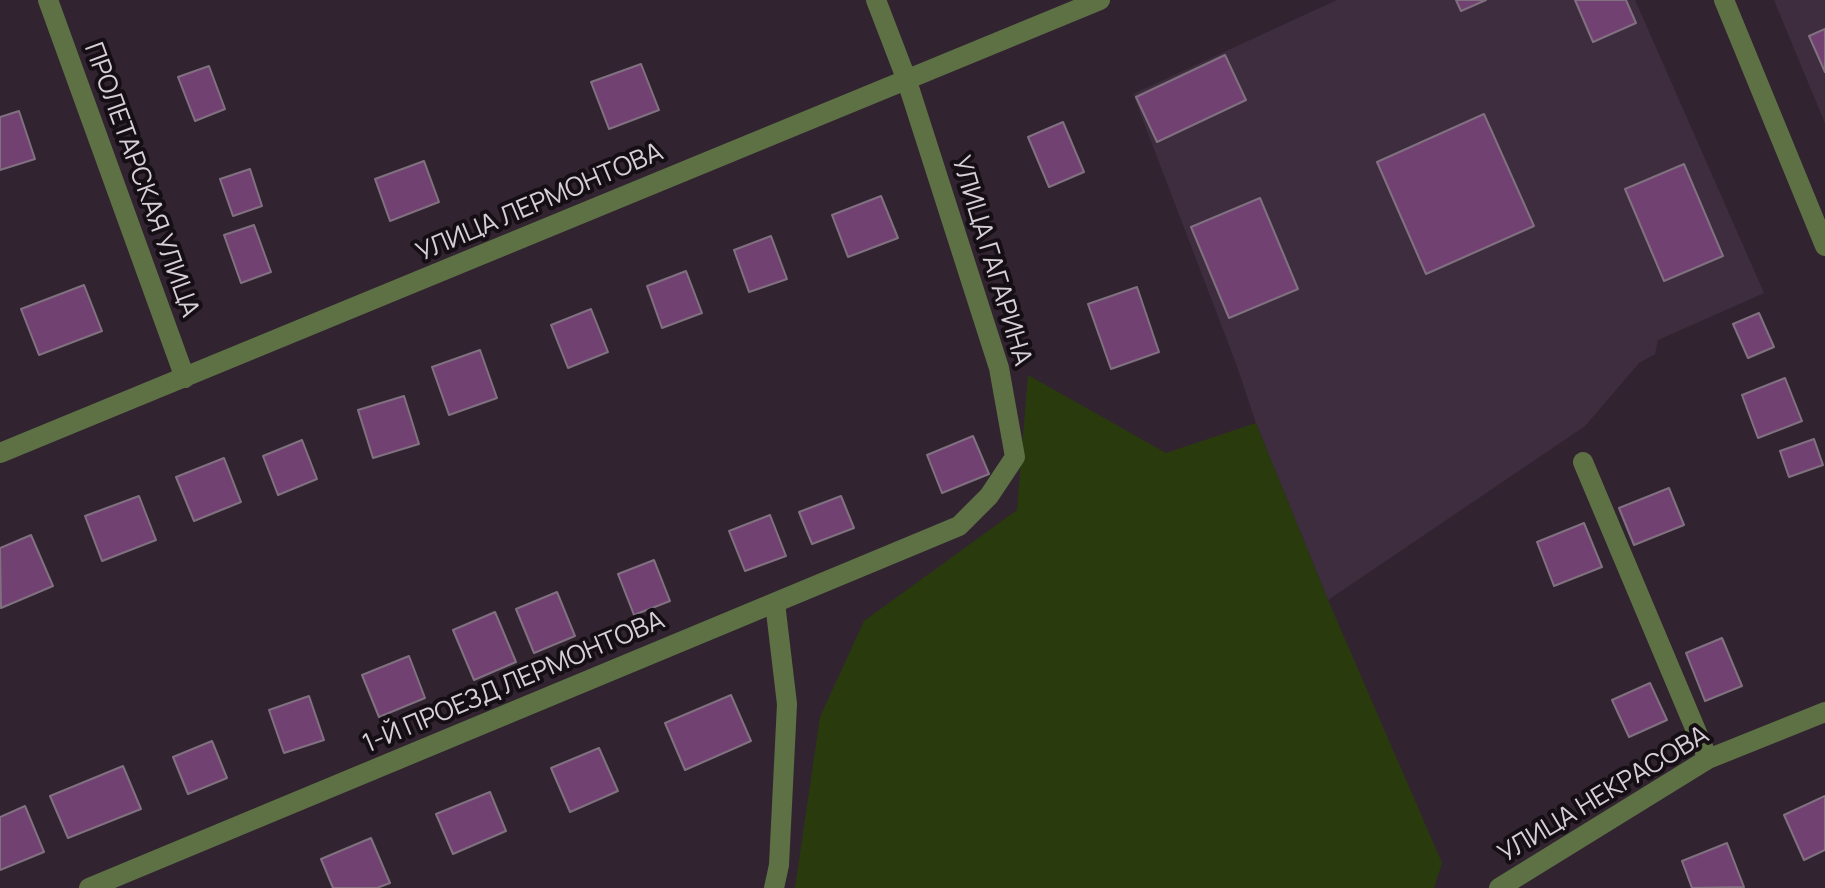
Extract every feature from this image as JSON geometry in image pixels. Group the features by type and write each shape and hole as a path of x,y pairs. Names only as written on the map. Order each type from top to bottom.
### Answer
{"street":[{"name":"ПРОЛЕТАРСКАЯ УЛИЦА","path":"48,0 185,378"},
{"name":"УЛИЦА ГАГАРИНА","path":"876,0 906,78 999,368 1015,457 989,496 959,526"},
{"name":"УЛИЦА ЛЕРМОНТОВА","path":"0,453 1100,0"},
{"path":"1724,0 1825,246"},
{"path":"1583,462 1708,759"},
{"name":"1-Й ПРОЕЗД ЛЕРМОНТОВА","path":"89,888 959,526"},
{"path":"774,888 779,865 787,704 775,603"},
{"name":"УЛИЦА НЕКРАСОВА","path":"1499,888 1708,759 1825,712"}],"shaded area":[{"path":"1337,0 1635,0 1764,293 1658,340 1655,354 1639,363 1585,426 1328,600 1256,423 1133,94"},
{"path":"1774,0 1825,0 1825,123"}],"green space":[{"path":"1028,375 1166,453 1256,423 1328,600 1442,863 1434,888 795,888 820,717 864,621 1017,510"}],"building":[{"path":"1456,0 1486,0 1461,11"},
{"path":"1575,0 1626,0 1636,23 1593,42"},
{"path":"1825,29 1825,72 1809,36"},
{"path":"1225,55 1246,100 1157,142 1136,97"},
{"path":"641,64 659,110 609,129 591,82"},
{"path":"209,66 225,109 195,121 178,77"},
{"path":"19,111 35,159 0,170 0,117"},
{"path":"1484,114 1534,226 1426,274 1377,162"},
{"path":"1063,122 1084,172 1049,187 1028,137"},
{"path":"424,161 439,202 390,221 375,179"},
{"path":"1684,164 1723,256 1664,281 1625,189"},
{"path":"250,169 262,206 233,216 220,179"},
{"path":"881,196 898,238 848,257 832,215"},
{"path":"1260,198 1298,289 1229,318 1191,227"},
{"path":"254,225 271,272 241,283 224,235"},
{"path":"771,236 787,279 749,292 734,250"},
{"path":"686,271 702,313 662,328 647,286"},
{"path":"84,285 102,331 39,355 21,309"},
{"path":"1137,287 1159,352 1111,369 1088,304"},
{"path":"591,309 608,352 568,368 551,325"},
{"path":"1759,313 1774,347 1748,358 1733,324"},
{"path":"480,350 497,398 449,415 432,367"},
{"path":"1785,378 1802,421 1758,438 1742,395"},
{"path":"404,396 419,444 373,458 358,410"},
{"path":"973,436 989,474 942,493 927,455"},
{"path":"1814,439 1823,465 1789,477 1780,451"},
{"path":"302,440 317,479 278,495 263,456"},
{"path":"224,458 241,502 194,521 176,477"},
{"path":"1669,488 1684,525 1634,545 1619,508"},
{"path":"139,496 156,540 102,561 85,516"},
{"path":"841,496 854,528 812,544 799,512"},
{"path":"770,515 786,556 745,571 729,531"},
{"path":"1584,523 1602,567 1554,586 1537,542"},
{"path":"31,535 53,586 1,608 0,548"},
{"path":"654,560 670,601 634,615 618,574"},
{"path":"557,592 575,636 534,653 516,609"},
{"path":"495,612 516,662 474,680 453,630"},
{"path":"1722,638 1742,686 1705,701 1686,653"},
{"path":"409,656 425,698 379,717 362,675"},
{"path":"1650,683 1667,720 1629,737 1612,700"},
{"path":"731,695 751,741 685,770 665,723"},
{"path":"309,696 324,740 284,753 269,710"},
{"path":"212,741 227,778 188,794 173,757"},
{"path":"599,748 618,791 570,812 551,768"},
{"path":"123,766 141,809 68,838 50,796"},
{"path":"490,792 506,831 453,854 436,814"},
{"path":"1825,796 1825,850 1804,860 1784,815"},
{"path":"25,806 44,852 0,870 0,817"},
{"path":"371,838 390,883 377,888 333,888 321,859"},
{"path":"1727,843 1744,887 1692,888 1682,861"}]}
